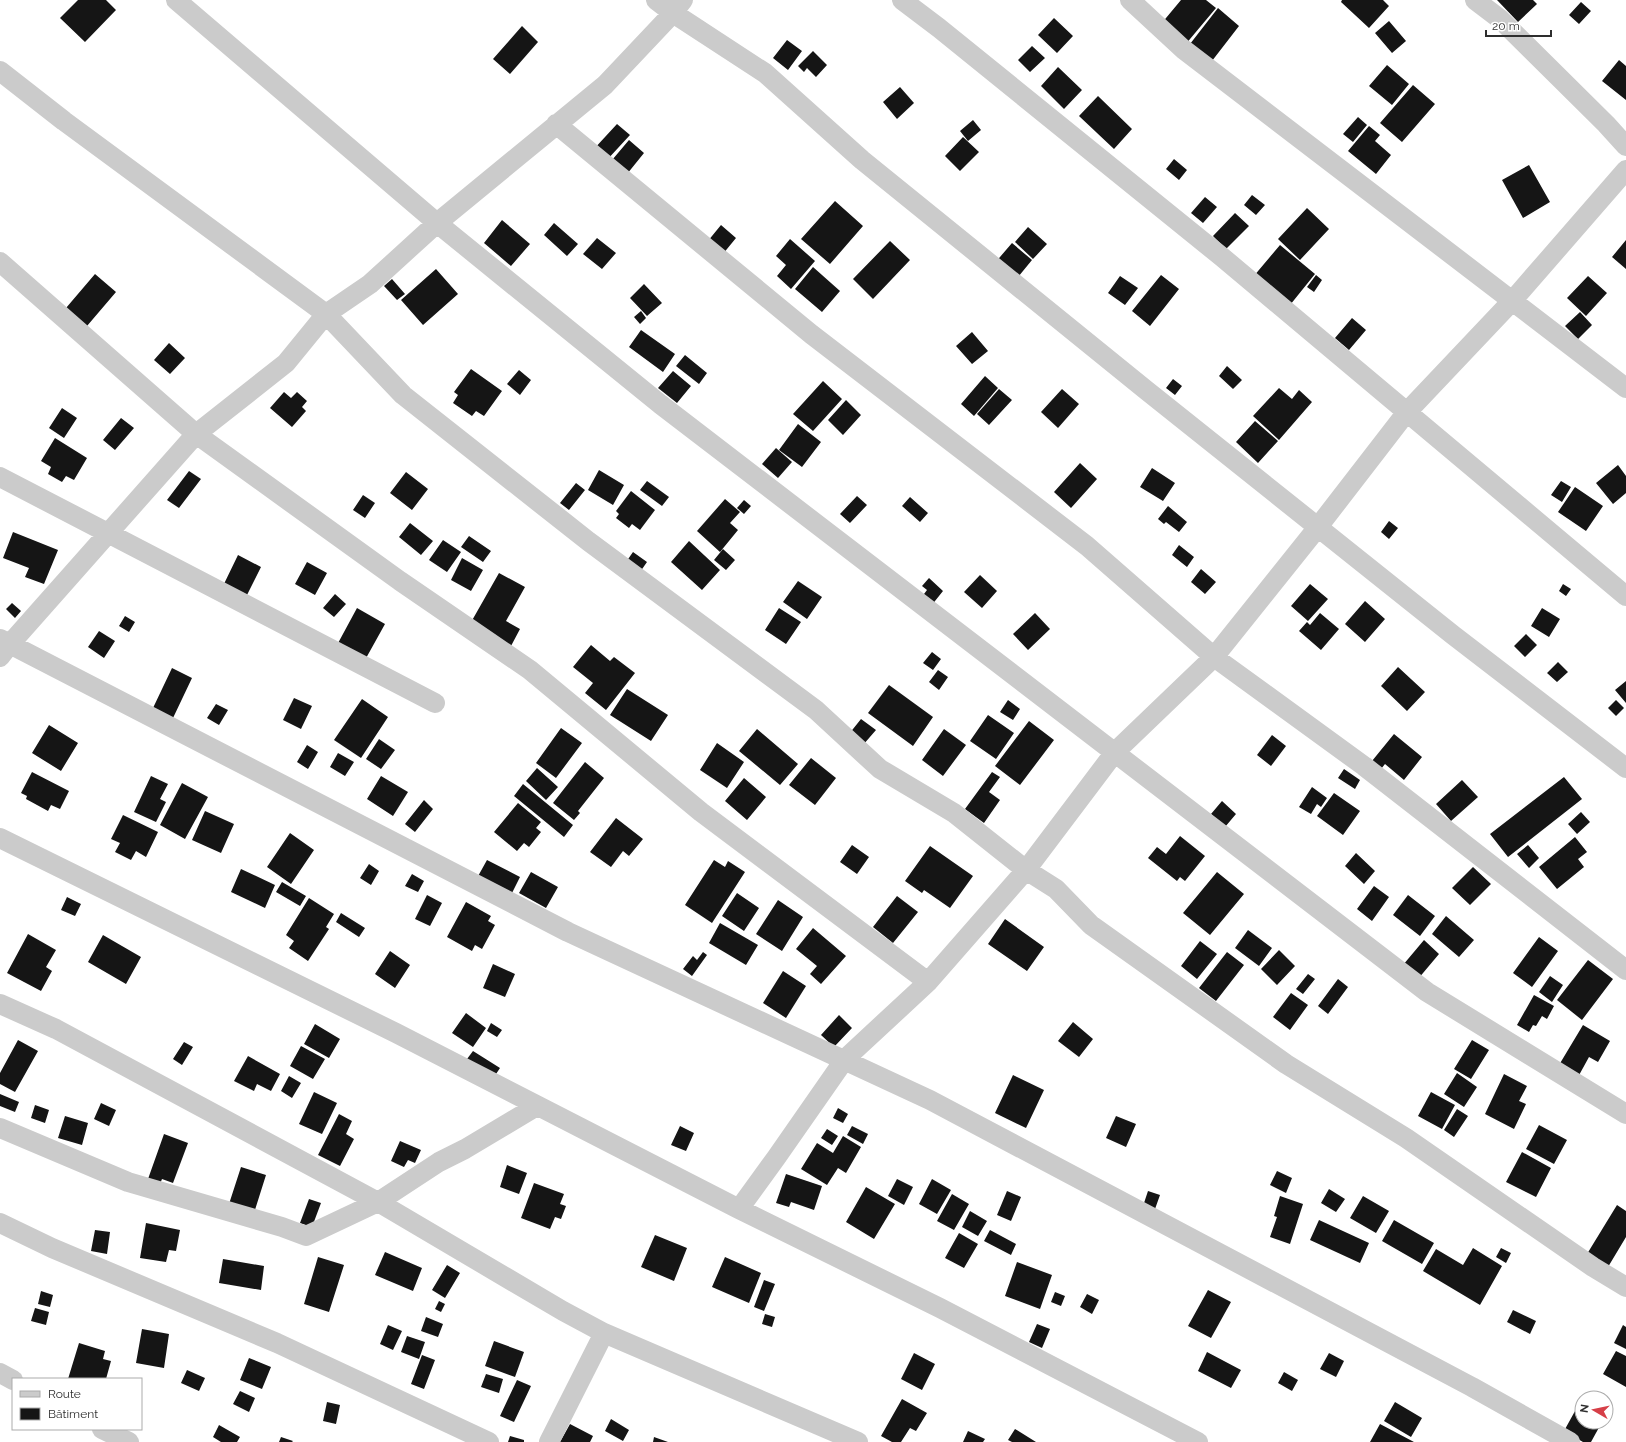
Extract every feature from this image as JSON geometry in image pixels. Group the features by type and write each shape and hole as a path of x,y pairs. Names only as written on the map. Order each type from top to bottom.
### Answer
{"street":[{"path":"176,0 437,223 660,404 1427,992 1626,1114"},
{"path":"656,0 678,7 765,73 862,160 1146,390 1453,635 1626,768"},
{"path":"902,0 1222,257 1406,413 1626,596"},
{"path":"1130,0 1183,49 1513,300 1626,388"},
{"path":"1475,0 1500,19 1606,124 1626,146"},
{"path":"678,7 605,85 437,223 370,284 326,314 286,363 196,434 3,647 568,932 845,1059 930,1100 1570,1442"},
{"path":"0,71 64,121 326,314 403,395 588,541 816,710 880,769 954,813 1026,870 1056,889 1091,925 1286,1064 1406,1138 1592,1267 1626,1287"},
{"path":"556,124 811,334 1087,546 1214,657 1364,766 1626,970"},
{"path":"738,1209 776,1158 845,1059 928,982 1026,870 1115,752 1214,657 1318,527 1406,413 1513,300 1626,170"},
{"path":"0,262 196,434 400,581 530,670 701,812 928,982"},
{"path":"0,477 435,703"},
{"path":"0,838 396,1033 738,1209 933,1305 1198,1442"},
{"path":"0,1004 56,1029 378,1202 563,1311 604,1333 858,1442"},
{"path":"0,1128 128,1182 282,1227 306,1236 378,1202 439,1162 465,1149 537,1106"},
{"path":"0,1223 52,1248 277,1344 489,1442"},
{"path":"549,1442 604,1333"},
{"path":"0,1372 12,1379"},
{"path":"104,1430 129,1442"}],"building":[{"path":"78,0 106,0 116,10 85,42 60,18"},
{"path":"1181,0 1206,0 1216,8 1185,45 1161,24"},
{"path":"1342,0 1383,0 1389,6 1369,28 1341,2"},
{"path":"1497,0 1533,0 1537,4 1518,22"},
{"path":"1581,2 1591,11 1579,24 1569,15"},
{"path":"1218,8 1239,26 1205,70 1183,53"},
{"path":"1054,18 1073,36 1057,53 1038,35"},
{"path":"1389,21 1406,41 1392,53 1375,33"},
{"path":"522,26 538,42 510,74 493,59"},
{"path":"787,40 802,51 788,70 773,58"},
{"path":"1032,46 1045,58 1030,72 1018,60"},
{"path":"813,51 827,65 816,77 807,68 804,72 798,66"},
{"path":"1619,60 1626,66 1626,100 1602,81"},
{"path":"1387,65 1409,84 1392,105 1369,86"},
{"path":"1058,67 1082,90 1064,109 1041,86"},
{"path":"1413,85 1435,104 1402,142 1380,123"},
{"path":"900,87 914,103 897,119 883,102"},
{"path":"1098,96 1132,129 1114,149 1079,116"},
{"path":"1358,117 1367,125 1353,142 1343,134"},
{"path":"973,120 981,130 968,141 960,131"},
{"path":"617,124 630,135 606,161 593,150"},
{"path":"1369,126 1380,135 1375,141 1391,155 1376,174 1348,151"},
{"path":"963,137 979,152 960,171 945,156"},
{"path":"629,140 644,153 623,179 607,166"},
{"path":"1174,159 1187,170 1179,180 1166,169"},
{"path":"1529,165 1550,202 1523,218 1502,180"},
{"path":"1252,195 1265,205 1256,215 1244,205"},
{"path":"1205,197 1217,207 1203,223 1191,213"},
{"path":"835,201 863,226 830,264 801,239"},
{"path":"1307,208 1329,229 1300,260 1278,239"},
{"path":"1235,213 1249,226 1226,249 1213,236"},
{"path":"502,220 530,244 511,266 484,243"},
{"path":"554,223 578,244 567,256 544,235"},
{"path":"721,225 736,238 718,260 703,247"},
{"path":"1028,227 1047,244 1033,259 1015,242"},
{"path":"597,238 616,253 602,269 583,254"},
{"path":"790,239 815,261 791,289 777,276 786,265 776,256"},
{"path":"1626,240 1626,269 1612,257"},
{"path":"890,241 910,260 873,299 853,279"},
{"path":"1012,243 1032,260 1009,288 988,271"},
{"path":"1280,245 1315,274 1286,310 1253,277"},
{"path":"813,267 840,291 822,312 795,289"},
{"path":"436,269 458,294 423,325 401,300"},
{"path":"95,274 116,292 87,326 66,308"},
{"path":"1161,275 1179,289 1150,326 1132,311"},
{"path":"1316,275 1322,280 1314,292 1307,287"},
{"path":"1120,276 1138,288 1125,305 1108,293"},
{"path":"1588,276 1607,293 1586,316 1567,298"},
{"path":"392,279 405,294 397,300 384,286"},
{"path":"644,284 662,303 647,316 630,298"},
{"path":"641,311 646,318 640,324 634,317"},
{"path":"1580,312 1592,325 1578,339 1565,326"},
{"path":"1352,318 1366,330 1349,350 1335,338"},
{"path":"641,330 675,354 663,372 629,347"},
{"path":"972,332 988,351 972,364 956,346"},
{"path":"169,343 185,358 170,374 154,360"},
{"path":"685,355 707,373 699,384 676,366"},
{"path":"1227,366 1242,380 1233,389 1219,376"},
{"path":"471,369 502,391 484,416 476,411 472,416 453,403 458,395 454,392"},
{"path":"519,370 531,380 520,395 507,384"},
{"path":"673,371 691,386 677,403 658,388"},
{"path":"985,376 998,388 974,416 961,404"},
{"path":"1173,379 1182,386 1175,395 1166,388"},
{"path":"823,381 842,399 813,431 793,414"},
{"path":"1279,388 1292,399 1299,390 1312,402 1279,440 1253,416"},
{"path":"999,389 1012,400 989,425 977,414"},
{"path":"1062,389 1079,404 1058,428 1041,412"},
{"path":"284,392 291,398 297,392 307,401 302,407 306,411 292,427 270,408"},
{"path":"846,400 861,415 843,435 828,420"},
{"path":"62,408 77,418 64,438 49,428"},
{"path":"121,418 134,428 115,450 103,440"},
{"path":"1255,421 1278,441 1258,463 1236,442"},
{"path":"798,424 821,442 802,467 779,450"},
{"path":"55,438 87,458 74,480 66,476 62,482 48,474 51,467 41,461"},
{"path":"776,448 792,462 778,478 762,464"},
{"path":"1080,463 1097,479 1071,508 1054,492"},
{"path":"1618,465 1626,476 1626,493 1613,504 1596,483"},
{"path":"1152,468 1175,483 1163,501 1140,487"},
{"path":"599,470 624,485 613,505 588,490"},
{"path":"189,471 201,479 179,508 167,500"},
{"path":"406,472 428,489 412,510 390,493"},
{"path":"647,481 669,497 662,506 640,490"},
{"path":"1561,481 1571,487 1562,502 1551,495"},
{"path":"576,483 585,490 569,510 560,503"},
{"path":"1575,487 1603,506 1586,531 1558,512"},
{"path":"631,491 655,510 640,530 632,524 629,528 616,518 619,514 616,511"},
{"path":"363,495 375,503 365,518 353,510"},
{"path":"857,496 867,505 850,523 840,514"},
{"path":"910,497 928,513 920,522 902,506"},
{"path":"725,499 740,512 730,523 738,530 720,552 697,531"},
{"path":"744,500 751,506 744,514 737,508"},
{"path":"1168,506 1187,522 1179,532 1166,522 1164,524 1158,519"},
{"path":"1389,521 1398,528 1389,539 1381,532"},
{"path":"410,523 433,541 421,555 399,537"},
{"path":"13,532 58,550 44,584 25,577 29,568 3,558"},
{"path":"469,536 491,551 483,562 461,547"},
{"path":"443,540 461,552 447,572 429,560"},
{"path":"689,541 720,570 702,590 671,562"},
{"path":"1179,545 1194,557 1187,567 1172,555"},
{"path":"723,549 735,560 726,570 714,560"},
{"path":"633,552 647,562 640,572 626,562"},
{"path":"238,555 261,567 245,599 222,588"},
{"path":"462,558 483,570 471,591 451,580"},
{"path":"307,562 327,573 315,595 295,584"},
{"path":"1201,569 1216,582 1205,594 1191,582"},
{"path":"499,573 525,587 506,621 520,629 511,646 470,624"},
{"path":"980,575 997,591 982,608 964,592"},
{"path":"929,578 943,591 931,606 921,598 927,590 922,586"},
{"path":"798,581 822,597 807,619 783,602"},
{"path":"1310,584 1328,599 1308,621 1291,606"},
{"path":"1563,584 1571,589 1566,596 1559,591"},
{"path":"335,594 346,604 334,617 323,608"},
{"path":"1365,601 1385,619 1365,642 1345,624"},
{"path":"12,603 21,611 15,618 6,609"},
{"path":"357,608 385,624 365,660 337,645"},
{"path":"779,608 801,622 786,644 765,630"},
{"path":"1542,608 1560,619 1549,637 1531,626"},
{"path":"1035,613 1050,629 1028,650 1013,634"},
{"path":"1320,613 1339,629 1321,650 1299,631 1307,622 1310,625"},
{"path":"125,616 135,622 129,632 119,626"},
{"path":"99,631 115,641 104,658 88,647"},
{"path":"1526,634 1537,645 1525,657 1514,646"},
{"path":"591,645 610,661 614,657 635,673 606,710 585,693 593,683 573,667"},
{"path":"932,652 941,659 933,670 923,663"},
{"path":"1558,662 1568,672 1557,682 1547,673"},
{"path":"1398,667 1425,692 1407,711 1381,686"},
{"path":"172,668 192,678 173,718 153,708"},
{"path":"938,670 948,677 939,690 929,682"},
{"path":"1626,681 1626,703 1615,690"},
{"path":"889,685 933,717 913,746 868,713"},
{"path":"627,689 668,715 651,741 610,715"},
{"path":"294,698 312,706 301,729 283,720"},
{"path":"362,699 388,717 361,758 334,740"},
{"path":"1008,700 1020,709 1013,720 1000,712"},
{"path":"1616,700 1624,708 1616,716 1608,708"},
{"path":"216,704 228,710 219,725 207,718"},
{"path":"988,715 1014,733 996,759 970,741"},
{"path":"861,719 876,730 863,745 849,734"},
{"path":"1029,721 1054,740 1020,785 995,766"},
{"path":"49,725 78,743 61,771 32,753"},
{"path":"561,728 582,743 556,778 536,763"},
{"path":"757,729 798,764 780,785 739,751"},
{"path":"944,729 966,745 943,776 922,760"},
{"path":"1394,734 1422,757 1404,780 1385,764 1381,769 1372,761"},
{"path":"1272,735 1286,746 1271,766 1257,755"},
{"path":"379,739 395,750 381,769 366,759"},
{"path":"717,743 744,762 727,788 700,770"},
{"path":"307,745 318,752 308,769 297,762"},
{"path":"338,753 354,762 345,776 330,767"},
{"path":"811,758 836,778 815,805 789,785"},
{"path":"585,762 604,778 578,811 580,813 574,820 553,803"},
{"path":"537,768 558,787 546,800 526,781"},
{"path":"1344,769 1360,780 1355,789 1338,778"},
{"path":"32,772 69,791 60,809 51,805 48,811 26,799 27,796 21,793"},
{"path":"992,772 1000,777 989,792 1000,800 984,823 965,809"},
{"path":"151,776 168,784 160,799 166,802 156,822 134,812"},
{"path":"381,776 408,792 393,816 367,799"},
{"path":"1564,777 1582,799 1508,857 1490,834"},
{"path":"744,778 766,797 747,820 725,801"},
{"path":"1462,780 1478,797 1451,821 1436,804"},
{"path":"182,783 208,797 185,839 160,825"},
{"path":"523,784 573,825 564,837 514,796"},
{"path":"1312,787 1327,798 1321,807 1317,804 1311,814 1299,807"},
{"path":"1334,793 1360,811 1343,835 1317,816"},
{"path":"424,800 433,809 415,832 405,824"},
{"path":"1222,801 1236,814 1225,827 1211,814"},
{"path":"518,803 541,822 536,828 541,832 529,847 524,843 517,851 494,832"},
{"path":"205,811 234,824 221,853 192,840"},
{"path":"1581,812 1590,822 1577,834 1568,824"},
{"path":"123,815 158,832 146,857 136,851 131,860 115,852 120,843 111,839"},
{"path":"616,818 643,839 629,856 623,851 611,867 590,852"},
{"path":"290,833 314,850 291,884 267,867"},
{"path":"1180,836 1205,856 1185,881 1180,877 1177,881 1148,858 1157,847 1166,854"},
{"path":"1575,837 1587,852 1578,859 1584,867 1557,889 1539,867"},
{"path":"852,845 869,857 857,874 840,862"},
{"path":"1528,845 1539,858 1529,868 1517,854"},
{"path":"930,846 973,876 950,908 924,890 922,893 905,881"},
{"path":"1356,853 1375,871 1364,884 1345,866"},
{"path":"487,860 520,877 511,895 477,878"},
{"path":"714,860 725,867 728,861 745,872 712,923 685,905"},
{"path":"369,864 379,871 371,885 360,878"},
{"path":"1473,867 1491,884 1470,905 1452,888"},
{"path":"241,869 275,885 265,908 231,892"},
{"path":"531,872 558,887 546,908 519,893"},
{"path":"1217,872 1244,894 1210,935 1183,913"},
{"path":"412,874 424,881 418,892 405,886"},
{"path":"282,882 306,896 300,906 276,892"},
{"path":"1374,886 1389,897 1372,921 1357,909"},
{"path":"737,893 759,908 744,931 722,916"},
{"path":"427,895 442,903 430,926 415,919"},
{"path":"1408,895 1435,916 1420,936 1393,915"},
{"path":"897,896 918,912 893,943 873,927"},
{"path":"67,897 81,904 75,916 61,910"},
{"path":"309,898 334,914 326,927 329,929 308,961 289,948 294,941 286,935"},
{"path":"778,900 803,917 782,951 756,934"},
{"path":"466,902 491,916 488,921 495,925 482,949 475,945 472,951 447,937"},
{"path":"341,913 365,928 359,937 336,922"},
{"path":"1446,916 1474,940 1459,957 1432,934"},
{"path":"1005,919 1044,947 1027,971 988,944"},
{"path":"720,923 758,945 746,965 709,943"},
{"path":"813,928 846,956 821,984 810,974 817,966 796,949"},
{"path":"1248,930 1272,948 1259,966 1235,948"},
{"path":"28,934 56,950 46,967 52,971 41,991 7,973"},
{"path":"103,935 141,957 126,984 88,962"},
{"path":"1539,937 1558,951 1532,987 1513,973"},
{"path":"1424,940 1439,954 1418,979 1403,965"},
{"path":"1200,941 1217,954 1197,979 1181,966"},
{"path":"1279,950 1295,966 1277,985 1261,969"},
{"path":"390,951 410,965 395,988 375,974"},
{"path":"703,952 707,955 692,976 683,969 693,956 697,960"},
{"path":"1227,952 1244,965 1216,1001 1199,988"},
{"path":"1588,960 1613,979 1582,1020 1557,1000"},
{"path":"493,964 515,974 505,997 483,988"},
{"path":"783,971 806,986 786,1018 763,1003"},
{"path":"1308,974 1315,979 1303,994 1296,989"},
{"path":"1550,976 1563,985 1552,1002 1539,992"},
{"path":"1338,979 1348,987 1328,1014 1318,1006"},
{"path":"1291,993 1308,1005 1290,1030 1273,1017"},
{"path":"1534,995 1554,1006 1547,1019 1542,1016 1536,1026 1533,1025 1529,1032 1517,1025"},
{"path":"466,1013 486,1028 473,1047 452,1033"},
{"path":"839,1015 852,1028 834,1047 821,1035"},
{"path":"1073,1022 1093,1039 1079,1057 1058,1041"},
{"path":"491,1023 502,1030 497,1037 487,1031"},
{"path":"315,1024 340,1039 329,1058 304,1044"},
{"path":"1583,1025 1610,1041 1598,1062 1589,1057 1578,1077 1559,1065"},
{"path":"18,1040 38,1051 15,1092 0,1084 0,1073"},
{"path":"1472,1040 1489,1050 1471,1079 1454,1069"},
{"path":"184,1042 193,1047 182,1065 173,1059"},
{"path":"301,1046 325,1059 313,1079 290,1066"},
{"path":"473,1051 500,1068 494,1077 467,1059"},
{"path":"248,1056 280,1074 271,1091 257,1084 254,1091 234,1081"},
{"path":"1457,1073 1477,1087 1464,1107 1444,1094"},
{"path":"1504,1074 1527,1086 1519,1101 1526,1104 1514,1129 1485,1114"},
{"path":"1013,1075 1044,1090 1026,1128 995,1113"},
{"path":"289,1076 301,1083 292,1098 281,1091"},
{"path":"314,1092 337,1103 322,1134 299,1124"},
{"path":"1431,1092 1455,1105 1442,1129 1418,1116"},
{"path":"0,1094 19,1102 15,1112 0,1106"},
{"path":"101,1103 116,1110 109,1126 94,1119"},
{"path":"35,1105 49,1110 45,1123 31,1118"},
{"path":"838,1108 848,1114 843,1123 833,1118"},
{"path":"1457,1109 1468,1116 1454,1137 1444,1130"},
{"path":"339,1114 352,1121 346,1134 354,1139 340,1166 318,1155"},
{"path":"65,1116 88,1123 82,1145 58,1138"},
{"path":"1116,1116 1136,1124 1126,1147 1106,1138"},
{"path":"1539,1125 1567,1140 1554,1164 1526,1149"},
{"path":"680,1126 694,1133 686,1151 671,1145"},
{"path":"852,1126 868,1134 863,1144 847,1135"},
{"path":"827,1129 838,1136 832,1145 821,1138"},
{"path":"164,1134 188,1143 173,1183 162,1179 160,1184 148,1179"},
{"path":"843,1136 861,1147 846,1173 838,1168 827,1185 801,1169 817,1143 833,1153"},
{"path":"400,1141 421,1150 415,1163 408,1160 404,1167 391,1161"},
{"path":"1522,1152 1551,1168 1536,1197 1506,1182"},
{"path":"507,1165 527,1173 519,1194 500,1187"},
{"path":"241,1167 266,1175 254,1213 229,1204"},
{"path":"1277,1171 1292,1178 1286,1193 1270,1185"},
{"path":"786,1174 822,1186 814,1210 791,1202 789,1207 776,1203"},
{"path":"897,1179 913,1187 904,1205 888,1196"},
{"path":"932,1179 951,1190 937,1214 919,1204"},
{"path":"534,1183 564,1194 560,1204 566,1206 561,1219 555,1217 550,1229 521,1218"},
{"path":"866,1187 895,1204 874,1239 846,1222"},
{"path":"1329,1189 1345,1199 1336,1212 1321,1203"},
{"path":"1007,1191 1021,1197 1011,1221 997,1215"},
{"path":"1148,1191 1160,1195 1155,1209 1143,1206"},
{"path":"952,1194 969,1204 954,1230 937,1221"},
{"path":"1280,1196 1303,1204 1290,1244 1270,1237 1277,1217 1274,1216"},
{"path":"1363,1196 1389,1211 1376,1233 1350,1218"},
{"path":"309,1199 321,1203 312,1227 300,1223"},
{"path":"1617,1205 1626,1211 1626,1237 1608,1267 1587,1254"},
{"path":"970,1211 987,1221 978,1236 962,1227"},
{"path":"1319,1220 1369,1243 1360,1263 1310,1240"},
{"path":"1394,1220 1434,1243 1422,1264 1382,1241"},
{"path":"146,1223 180,1230 176,1251 169,1250 166,1262 140,1258"},
{"path":"95,1230 110,1232 107,1254 91,1251"},
{"path":"990,1230 1016,1244 1011,1255 984,1241"},
{"path":"959,1233 978,1244 964,1268 945,1258"},
{"path":"655,1235 687,1248 674,1281 641,1267"},
{"path":"1473,1248 1502,1266 1480,1305 1423,1271 1436,1249 1463,1265"},
{"path":"1501,1248 1511,1253 1506,1263 1496,1257"},
{"path":"385,1252 422,1268 413,1291 375,1275"},
{"path":"318,1257 344,1265 329,1312 304,1304"},
{"path":"725,1257 761,1273 749,1303 712,1287"},
{"path":"223,1259 264,1266 261,1290 219,1283"},
{"path":"1017,1262 1052,1275 1040,1309 1005,1296"},
{"path":"447,1265 460,1273 445,1298 432,1290"},
{"path":"764,1280 775,1284 764,1311 754,1307"},
{"path":"1208,1290 1231,1302 1211,1338 1188,1326"},
{"path":"41,1291 53,1295 50,1307 38,1304"},
{"path":"1055,1292 1065,1296 1061,1306 1051,1302"},
{"path":"1087,1294 1099,1300 1092,1314 1080,1307"},
{"path":"439,1301 445,1304 441,1312 435,1309"},
{"path":"35,1308 49,1312 46,1325 31,1321"},
{"path":"1513,1310 1536,1321 1530,1334 1507,1322"},
{"path":"765,1314 775,1317 772,1327 762,1324"},
{"path":"426,1317 443,1324 438,1337 421,1331"},
{"path":"1037,1324 1050,1329 1042,1348 1029,1342"},
{"path":"388,1325 402,1331 393,1350 380,1344"},
{"path":"1623,1325 1626,1327 1626,1349 1614,1343"},
{"path":"142,1329 169,1334 164,1368 136,1363"},
{"path":"407,1336 425,1342 419,1359 401,1352"},
{"path":"494,1341 524,1352 515,1377 485,1366"},
{"path":"79,1343 105,1351 103,1359 111,1361 106,1378 68,1378"},
{"path":"1616,1351 1626,1356 1626,1387 1603,1374"},
{"path":"1207,1352 1241,1370 1231,1388 1198,1371"},
{"path":"914,1353 935,1364 922,1390 901,1379"},
{"path":"1329,1353 1344,1361 1336,1377 1320,1369"},
{"path":"422,1355 435,1360 424,1389 411,1384"},
{"path":"249,1358 271,1367 262,1389 240,1380"},
{"path":"187,1370 205,1378 199,1391 181,1383"},
{"path":"1284,1372 1298,1380 1292,1391 1278,1383"},
{"path":"486,1374 503,1379 499,1393 481,1387"},
{"path":"517,1380 531,1386 514,1422 500,1416"},
{"path":"240,1391 255,1398 249,1412 233,1404"},
{"path":"902,1399 927,1413 916,1431 910,1428 901,1442 892,1442 881,1436"},
{"path":"327,1402 340,1405 336,1424 323,1421"},
{"path":"1395,1402 1422,1418 1411,1437 1384,1421"},
{"path":"1574,1413 1574,1430 1598,1430 1591,1442 1583,1442 1564,1431"},
{"path":"611,1419 629,1430 623,1441 605,1431"},
{"path":"570,1424 593,1436 590,1442 560,1442"},
{"path":"1380,1424 1414,1442 1370,1442"},
{"path":"219,1425 240,1437 237,1442 221,1442 213,1437"},
{"path":"1015,1429 1036,1442 1012,1442 1008,1440"},
{"path":"968,1431 985,1439 983,1442 963,1442"},
{"path":"510,1436 524,1440 524,1442 508,1442"},
{"path":"281,1437 293,1441 279,1442"},
{"path":"654,1437 668,1442 653,1442"}]}
